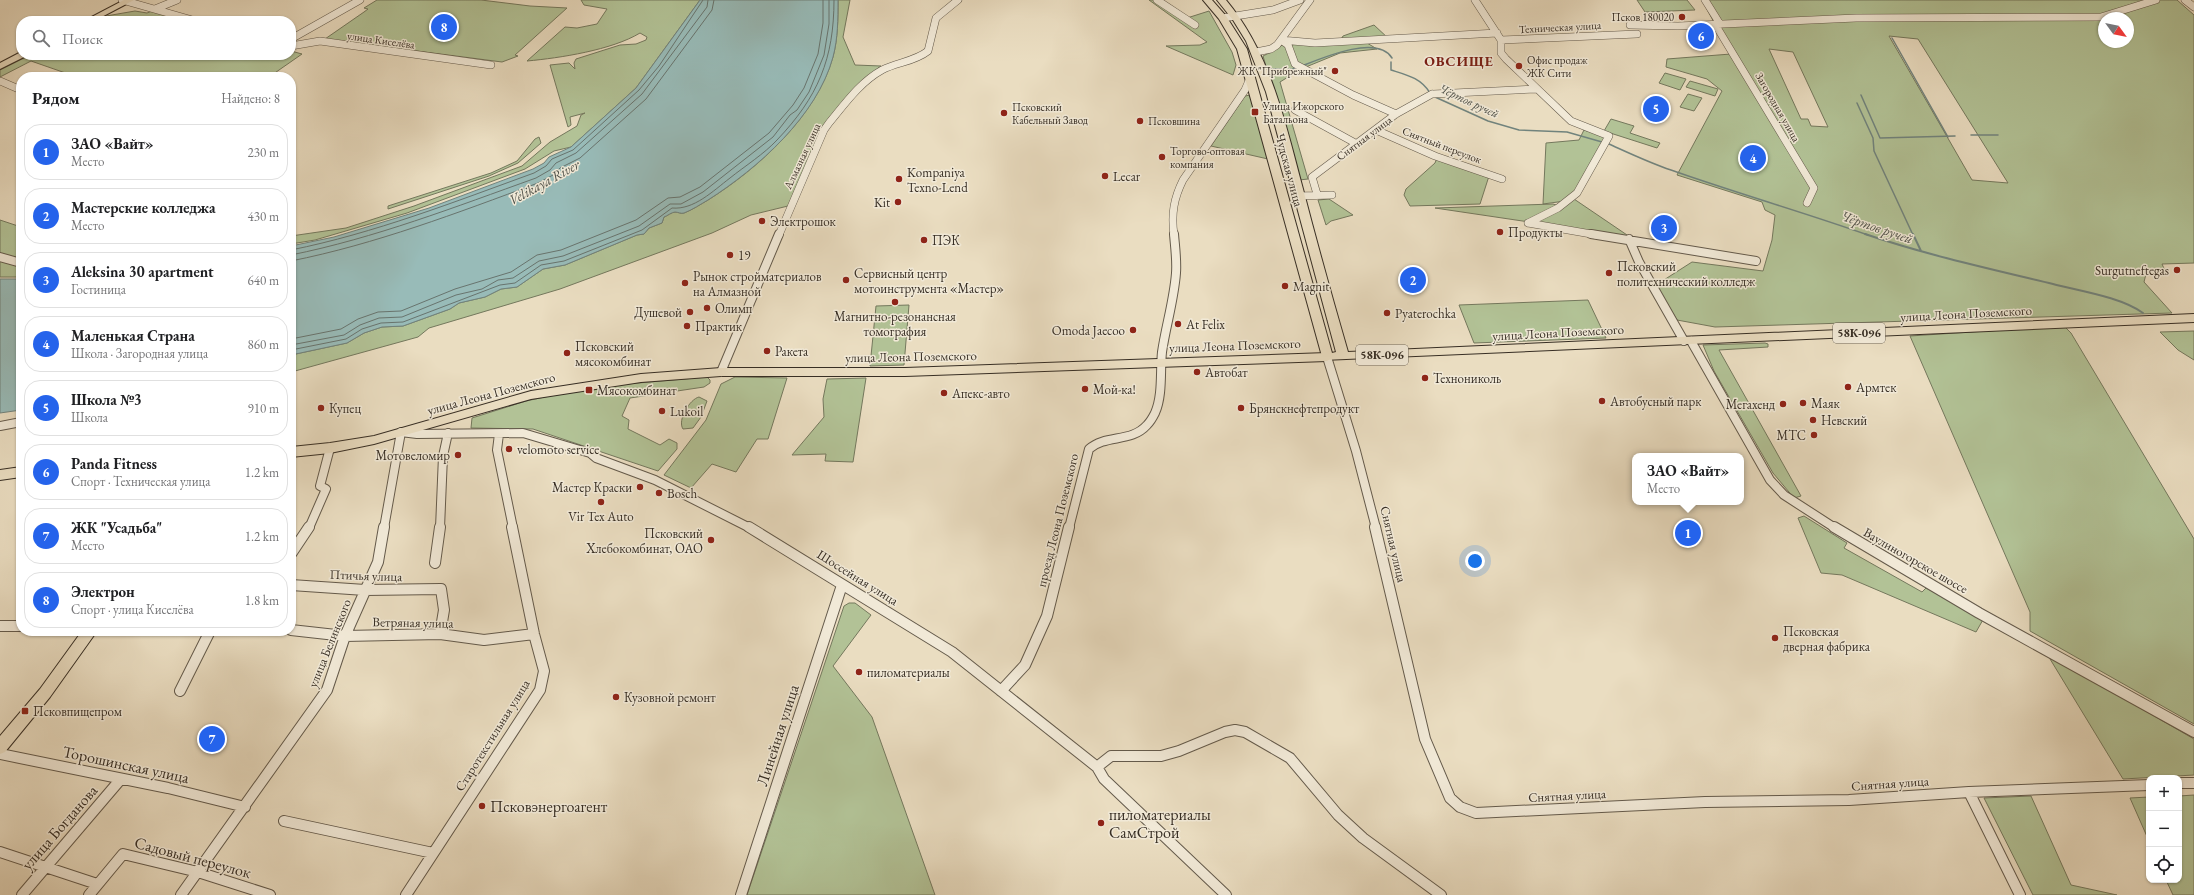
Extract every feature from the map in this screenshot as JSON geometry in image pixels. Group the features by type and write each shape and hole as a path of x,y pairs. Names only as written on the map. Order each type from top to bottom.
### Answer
{"highway":[{"name":"Чудская улица","path":"1207,0 1223,18 1242,49 1251,76 1273,163 1327,357"},
{"name":"Чудская улица","path":"1221,0 1236,17 1256,52 1290,160 1343,356"},
{"path":"1269,148 1278,152 1286,148"},
{"path":"1273,163 1275,159 1290,160"},
{"name":"улица Леона Поземского","path":"1327,357 2191,318"}],"main road":[{"path":"97,16 126,0"},
{"path":"0,66 16,58"},
{"name":"улица Леона Поземского","path":"296,451 330,448 401,432 512,400 548,392 641,378 721,372 905,372 1327,357"},
{"path":"0,475 16,473"},
{"path":"0,747 45,694 86,636"}],"street":[{"path":"126,0 179,16"},
{"path":"156,9 177,0"},
{"path":"296,36 360,0"},
{"name":"Алмазная улица","path":"721,372 745,312 824,130 834,117 877,73 912,61 928,51 936,18 958,0"},
{"path":"1157,0 1195,26"},
{"path":"1223,18 1273,10 1300,0"},
{"path":"1256,52 1274,47 1310,0"},
{"path":"1475,0 1501,40 1501,53 1536,89 1571,121 1609,136 1577,193 1562,205 1528,223 1756,261"},
{"name":"Загородная улица","path":"1705,0 1814,188 1807,203"},
{"path":"1718,24 1856,18 1906,19 2100,17 2111,15 2156,0"},
{"path":"2185,0 2194,7"},
{"name":"Техническая улица","path":"1501,40 1637,34 1630,25 1662,27 1718,24"},
{"path":"1280,40 1315,43 1497,33"},
{"path":"1280,40 1288,45 1295,64 1354,95 1396,114"},
{"name":"улица Киселёва","path":"296,45 320,42 491,65"},
{"path":"1161,362 1176,272 1171,216 1176,191 1245,90 1251,76"},
{"path":"0,81 16,88"},
{"name":"Снятная улица","path":"1316,194 1312,177 1396,114 1432,94 1536,89"},
{"path":"1295,110 1357,144"},
{"name":"Снятный переулок","path":"1376,130 1435,156 1502,179"},
{"path":"1299,196 1316,194 1332,195"},
{"name":"Ваулиногорское шоссе","path":"1629,239 1639,262 1770,480 1784,495 1802,508 1930,584 2194,732"},
{"path":"0,257 16,262"},
{"name":"Снятная улица","path":"1327,357 1343,405 1377,529 1426,739 1439,770 1446,794 1462,808 1476,814 1705,802 1849,800 1969,792 2146,784"},
{"name":"проезд Леона Поземского","path":"1001,691 1025,665 1047,616 1089,449 1100,441 1137,435 1152,420 1157,406 1161,362"},
{"path":"0,426 16,423"},
{"name":"Шоссейная улица","path":"401,432 417,434 523,433 590,453 596,458 655,480 741,522 952,652 1097,767 1104,779 1226,895"},
{"name":"улица Белинского","path":"181,895 319,703 332,677 345,636 378,562 401,432"},
{"path":"435,563 440,534 443,456 448,433"},
{"name":"Старотекстильная улица","path":"406,895 540,690 544,671 534,634 497,450 499,434"},
{"path":"296,547 306,534 326,490 320,486 330,448"},
{"name":"Птичья улица","path":"296,585 365,590 441,589 444,610 440,634"},
{"name":"Линейная улица","path":"741,895 842,585"},
{"path":"0,626 16,626"},
{"name":"Ветряная улица","path":"296,631 345,636 440,634 484,640 534,634"},
{"path":"180,691 208,636"},
{"path":"1097,767 1111,756 1161,756 1179,751 1225,732 1236,730 1245,732 1290,758 1338,815 1363,838 1441,895"},
{"name":"Торошинская улица","path":"0,754 174,790 244,807"},
{"name":"улица Богданова","path":"22,895 120,780"},
{"path":"2182,783 2194,783"},
{"path":"1969,792 2020,895"},
{"path":"284,821 433,853"},
{"path":"0,852 97,884"},
{"name":"Садовый переулок","path":"89,895 123,854 198,872 203,875 270,895"}],"green space":[{"path":"377,0 481,0 530,6 567,8 515,55 518,56 502,62 325,39 368,9 364,8"},
{"path":"581,0 700,0 636,88 571,147 554,151 525,169 407,213 315,240 296,243 296,235 346,228 414,206 522,166 550,142 577,126 581,115 585,113 570,117 571,125 568,127 550,65 569,63 575,69 574,63 576,59 620,45 636,44 646,40 647,37 640,33 601,49 555,58 527,61 565,27 577,28 597,24 607,9 584,5"},
{"path":"838,0 850,0 843,37 855,65 881,66 863,80 821,130 788,206 751,215 712,233 560,289 429,328 418,337 296,371 296,354 347,343 364,333 382,327 403,326 450,309 459,303 485,297 501,289 517,287 543,269 565,265 637,235 644,234 649,228 662,223 664,217 674,212 687,212 708,200 746,173 783,139 800,120 825,79 835,50 838,21"},
{"path":"1149,0 1157,0 1187,18 1209,11 1232,52 1236,65 1233,75 1166,46 1200,45 1207,42"},
{"path":"1637,0 1687,0 1695,10 1645,12"},
{"path":"1702,0 2177,0 2194,15 2194,263 2162,264 2166,273 2146,274 2144,282 2172,313 1715,327 1677,320 1656,285 1692,262 1763,271 1772,240 1775,215 1765,210 1762,202 1677,175 1722,91 1707,79 1666,67 1667,59 1731,54","holes":["1889,36 1918,39 2008,183 1972,180","1769,49 1793,52 1828,127 1811,126 1808,119 1801,119"]},
{"path":"135,11 147,13 152,11 170,16 106,16"},
{"path":"1374,25 1389,39 1340,41 1343,36"},
{"path":"1286,41 1367,43 1377,49 1340,53 1301,69 1280,82 1308,179 1299,180 1263,56 1279,48"},
{"path":"296,52 302,54 296,58"},
{"path":"20,60 293,60 276,72 63,72 31,61 0,77 0,70"},
{"path":"1665,73 1686,79 1680,90 1659,83"},
{"path":"1690,81 1718,89 1715,96 1686,87"},
{"path":"1688,94 1702,98 1694,111 1680,107"},
{"path":"1250,95 1268,159 1211,146 1245,96"},
{"path":"1611,119 1634,126 1630,133 1660,143 1657,148 1604,131"},
{"path":"1584,130 1607,137 1576,193 1565,201 1543,204 1546,143 1579,140"},
{"path":"539,137 541,143 518,163 489,176 388,209 388,206 491,173 517,161 535,139"},
{"path":"1437,158 1489,176 1480,204 1410,206 1404,195 1406,189 1435,163"},
{"path":"1329,199 1353,215 1331,221 1326,225 1318,200"},
{"path":"1574,199 1630,237 1435,208 1553,204 1563,207"},
{"path":"0,220 16,225 16,261 0,256"},
{"path":"0,261 16,266 16,277 0,277"},
{"path":"1588,300 1606,338 1474,343 1459,305"},
{"path":"909,305 904,365 870,366 876,306"},
{"path":"2064,326 2071,333 2194,539 2194,724 2030,631 2030,612 1910,336"},
{"path":"2194,331 2194,360 2178,350 2160,332"},
{"path":"1768,344 1768,347 1719,350 1801,496 1794,498 1773,473 1714,371 1703,345"},
{"path":"707,377 710,380 710,383 704,387 630,398 622,416 629,420 628,429 660,445 669,439 677,443 677,449 658,471 533,429 471,428 472,418 526,401 568,392 615,385"},
{"path":"735,377 787,378 768,439 757,439 736,472 712,464 691,488 664,475 706,420 721,384"},
{"path":"866,378 853,462 825,461 826,454 792,455 824,417 823,399 827,379"},
{"path":"699,397 707,401 701,417 693,428 683,429 682,420 685,410 695,399"},
{"path":"1804,516 1847,543 1844,548 1922,592 1926,588 1984,618 1976,632 1842,575 1821,573 1798,518"},
{"path":"849,603 855,603 871,615 833,666 872,717 935,895 747,895 844,606"},
{"path":"2047,654 2194,739 2194,775 2146,775 2146,778 2123,779"},
{"path":"2194,795 2194,895 2173,895 2167,883 2182,883 2182,796"},
{"path":"2031,796 2071,885 2117,895 2033,895 1984,798"},
{"path":"2146,797 2146,834 2130,798"}],"water":[{"name":"Velikaya River","path":"700,0 838,0 838,21 833,57 825,79 814,100 800,120 765,156 727,187 708,200 684,213 674,212 664,217 662,223 649,228 644,234 637,235 565,265 543,269 517,287 501,289 485,297 459,303 450,309 403,326 382,327 364,333 347,343 296,354 296,245 334,237 429,208 533,169 544,163 549,157 571,147 636,88"},
{"path":"0,279 16,279 16,411 0,413"}],"waterway":[{"path":"1892,38 1948,136"},
{"name":"Чёртов ручей","path":"1302,66 1335,54 1362,48 1374,48 1385,51 1392,58"},
{"name":"Чёртов ручей","path":"1391,62 1391,70 1418,80 1430,93"},
{"name":"Чёртов ручей","path":"1270,69 1293,69 1298,67"},
{"path":"1861,95 1880,138 1948,136"},
{"name":"Чёртов ручей","path":"1435,97 1488,121 1519,130 1567,132 1602,142"},
{"path":"1857,103 1873,138 1874,151 1913,235"},
{"path":"1971,135 1998,135"},
{"path":"1948,136 1955,136"},
{"name":"Чёртов ручей","path":"1609,144 1663,167 1866,234"},
{"name":"Чёртов ручей","path":"1866,234 1912,249 2100,295 2134,307 2143,313"},
{"path":"1913,234 1921,251"}],"place":[{"name":"Псков 180020","path":"1682,17"},
{"name":"Электрон","path":"444,27"},
{"name":"Panda Fitness","path":"1701,36"},
{"name":"Офис продаж ЖК Сити","path":"1519,66"},
{"name":"ЖК \"Прибрежный\"","path":"1335,71"},
{"name":"Школа №3","path":"1656,109"},
{"name":"Улица Ижорского Батальона","path":"1255,112"},
{"name":"Псковский Кабельный Завод","path":"1004,113"},
{"name":"Псковшина","path":"1140,121"},
{"name":"Торгово-оптовая компания","path":"1162,157"},
{"name":"Маленькая Страна","path":"1753,158"},
{"name":"Lecar","path":"1105,176"},
{"name":"Kompaniya Texno-Lend","path":"899,179"},
{"name":"Kit","path":"898,202"},
{"name":"Электрошок","path":"762,221"},
{"name":"Aleksina 30 apartment","path":"1664,228"},
{"name":"Продукты","path":"1500,232"},
{"name":"ПЭК","path":"924,240"},
{"name":"19","path":"730,255"},
{"name":"Surgutneftegas","path":"2177,270"},
{"name":"Псковский политехнический колледж","path":"1609,273"},
{"name":"Сервисный центр мотоинструмента «Мастер»","path":"846,280"},
{"name":"Мастерские колледжа","path":"1413,280"},
{"name":"Рынок стройматериалов на Алмазной","path":"685,283"},
{"name":"Magnit","path":"1285,286"},
{"name":"Магнитно-резонансная томография","path":"895,302"},
{"name":"Олимп","path":"707,308"},
{"name":"Душевой","path":"690,312"},
{"name":"Pyaterochka","path":"1387,313"},
{"name":"At Felix","path":"1178,324"},
{"name":"Практик","path":"687,326"},
{"name":"Omoda Jaecoo","path":"1133,330"},
{"name":"Ракета","path":"767,351"},
{"name":"Псковский мясокомбинат","path":"567,353"},
{"name":"Автобат","path":"1197,372"},
{"name":"Технониколь","path":"1425,378"},
{"name":"Армтек","path":"1848,387"},
{"name":"Мой-ка!","path":"1085,389"},
{"name":"Мясокомбинат","path":"589,390"},
{"name":"Апекс-авто","path":"944,393"},
{"name":"Автобусный парк","path":"1602,401"},
{"name":"Маяк","path":"1803,403"},
{"name":"Мегахенд","path":"1783,404"},
{"name":"Купец","path":"321,408"},
{"name":"Брянскнефтепродукт","path":"1241,408"},
{"name":"Lukoil","path":"662,411"},
{"name":"Невский","path":"1813,420"},
{"name":"МТС","path":"1814,435"},
{"name":"velomoto service","path":"509,449"},
{"name":"Мотовеломир","path":"458,455"},
{"name":"Мастер Краски","path":"640,487"},
{"name":"Bosch","path":"659,493"},
{"name":"Vir Tex Auto","path":"601,502"},
{"name":"ЗАО «Вайт»","path":"1688,533"},
{"name":"Псковский Хлебокомбинат, ОАО","path":"711,540"},
{"name":"Псковская дверная фабрика","path":"1775,638"},
{"name":"пиломатериалы","path":"859,672"},
{"name":"Кузовной ремонт","path":"616,697"},
{"name":"Псковпищепром","path":"25,711"},
{"name":"ЖК \"Усадьба\"","path":"212,739"},
{"name":"Псковэнергоагент","path":"482,806"},
{"name":"пиломатериалы СамСтрой","path":"1101,823"}],"district":[{"name":"ОВСИЩЕ","path":"1459,61"}]}
